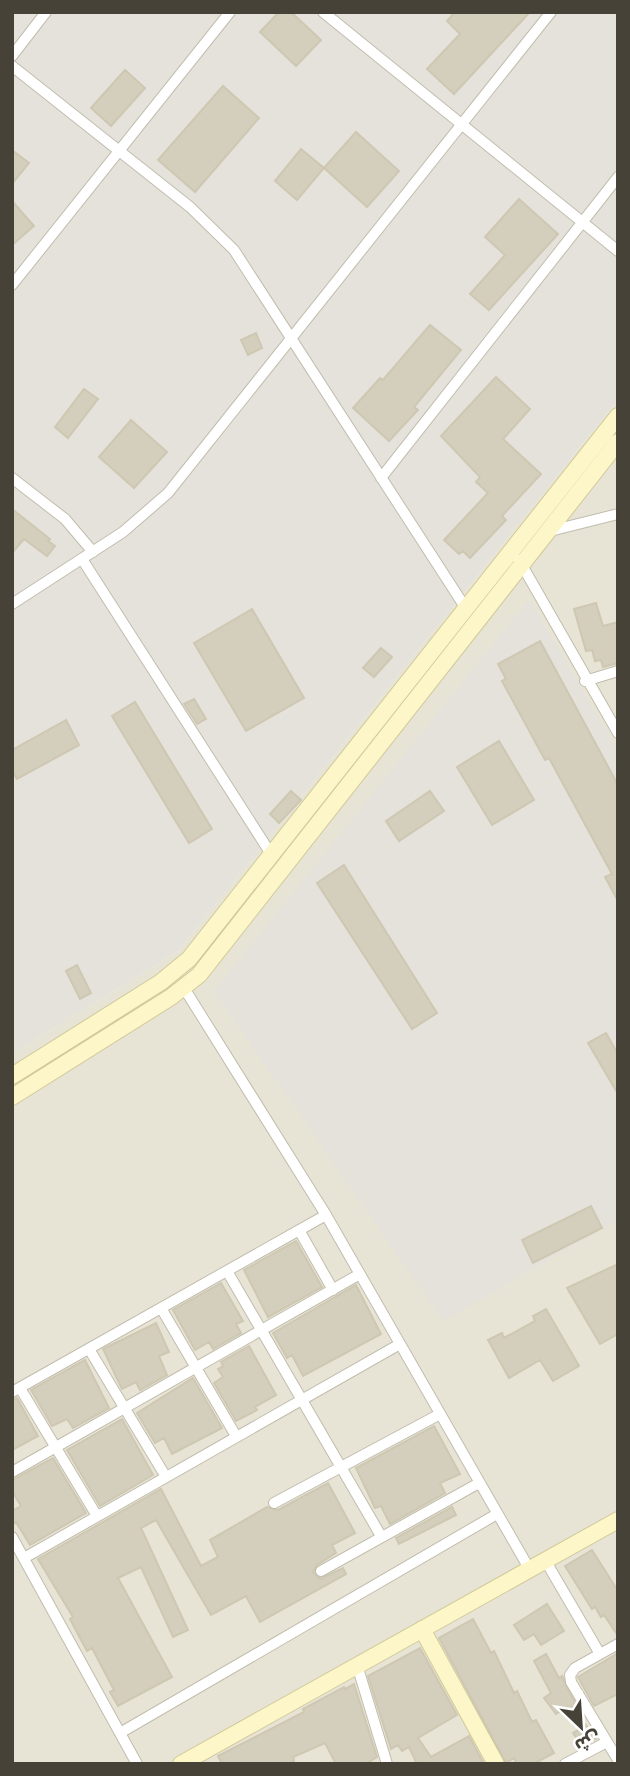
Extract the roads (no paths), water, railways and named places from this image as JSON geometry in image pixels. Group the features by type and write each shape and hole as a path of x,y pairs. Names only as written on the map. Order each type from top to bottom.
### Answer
{"main road":[{"path":"12,1076 174,972 201,946 271,853 618,416"},
{"path":"12,1097 184,988 211,962 618,442"},
{"path":"181,1764 618,1520"},
{"path":"422,1629 496,1764"}],"street":[{"path":"12,57 46,12"},
{"path":"12,285 230,12"},
{"path":"323,12 618,251"},
{"path":"12,604 138,521 168,493 551,12"},
{"path":"12,66 221,235 245,266 465,607"},
{"path":"381,478 618,177"},
{"path":"12,478 65,519 93,552"},
{"path":"528,530 546,533 618,514"},
{"path":"512,549 585,681 618,733"},
{"path":"82,559 271,853"},
{"path":"585,681 618,671"},
{"path":"184,988 326,1215 530,1570"},
{"path":"97,1516 16,1390 326,1215"},
{"path":"299,1230 332,1290"},
{"path":"227,1270 381,1536"},
{"path":"12,1472 360,1275"},
{"path":"161,1308 236,1436"},
{"path":"24,1558 400,1344"},
{"path":"89,1349 166,1477"},
{"path":"274,1503 440,1414"},
{"path":"321,1572 479,1483"},
{"path":"120,1733 497,1514"},
{"path":"12,1537 137,1764"},
{"path":"545,1560 600,1654"},
{"path":"618,1644 575,1668 570,1675 571,1682 618,1760"},
{"path":"357,1665 387,1764"},
{"path":"565,1764 607,1742"}]}
